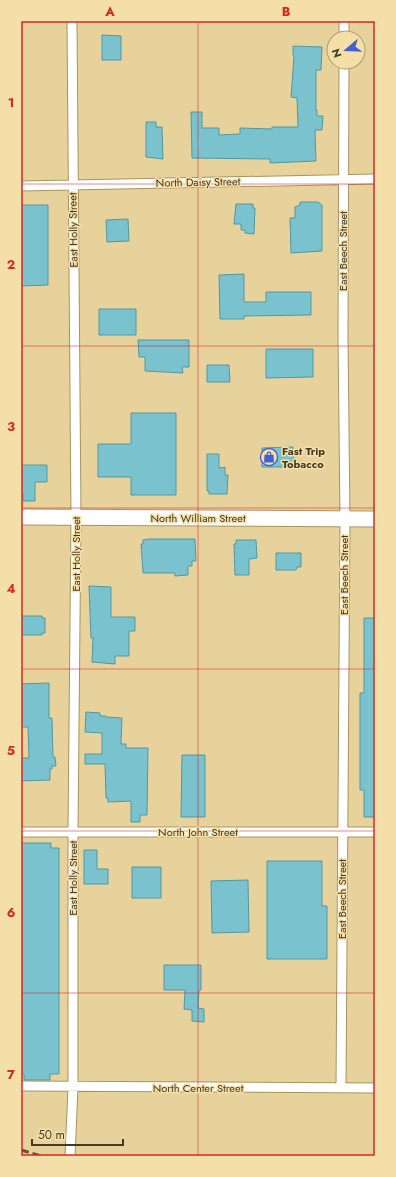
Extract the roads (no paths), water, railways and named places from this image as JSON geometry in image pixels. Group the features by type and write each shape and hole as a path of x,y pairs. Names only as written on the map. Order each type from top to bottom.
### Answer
{"main road":[{"name":"North William Street","path":"21,517 375,519"}],"street":[{"name":"East Holly Street","path":"70,1156 73,1088 73,831 76,517 72,185 72,21"},
{"name":"East Beech Street","path":"341,1088 345,519 342,336 344,70"},
{"name":"North Daisy Street","path":"21,186 375,179"},
{"name":"North John Street","path":"21,832 375,832"},
{"name":"North Center Street","path":"21,1086 73,1088 375,1088"}],"railway":[{"path":"21,1150 41,1156"}],"place":[{"name":"Fast Trip Tobacco","path":"269,457"}]}
